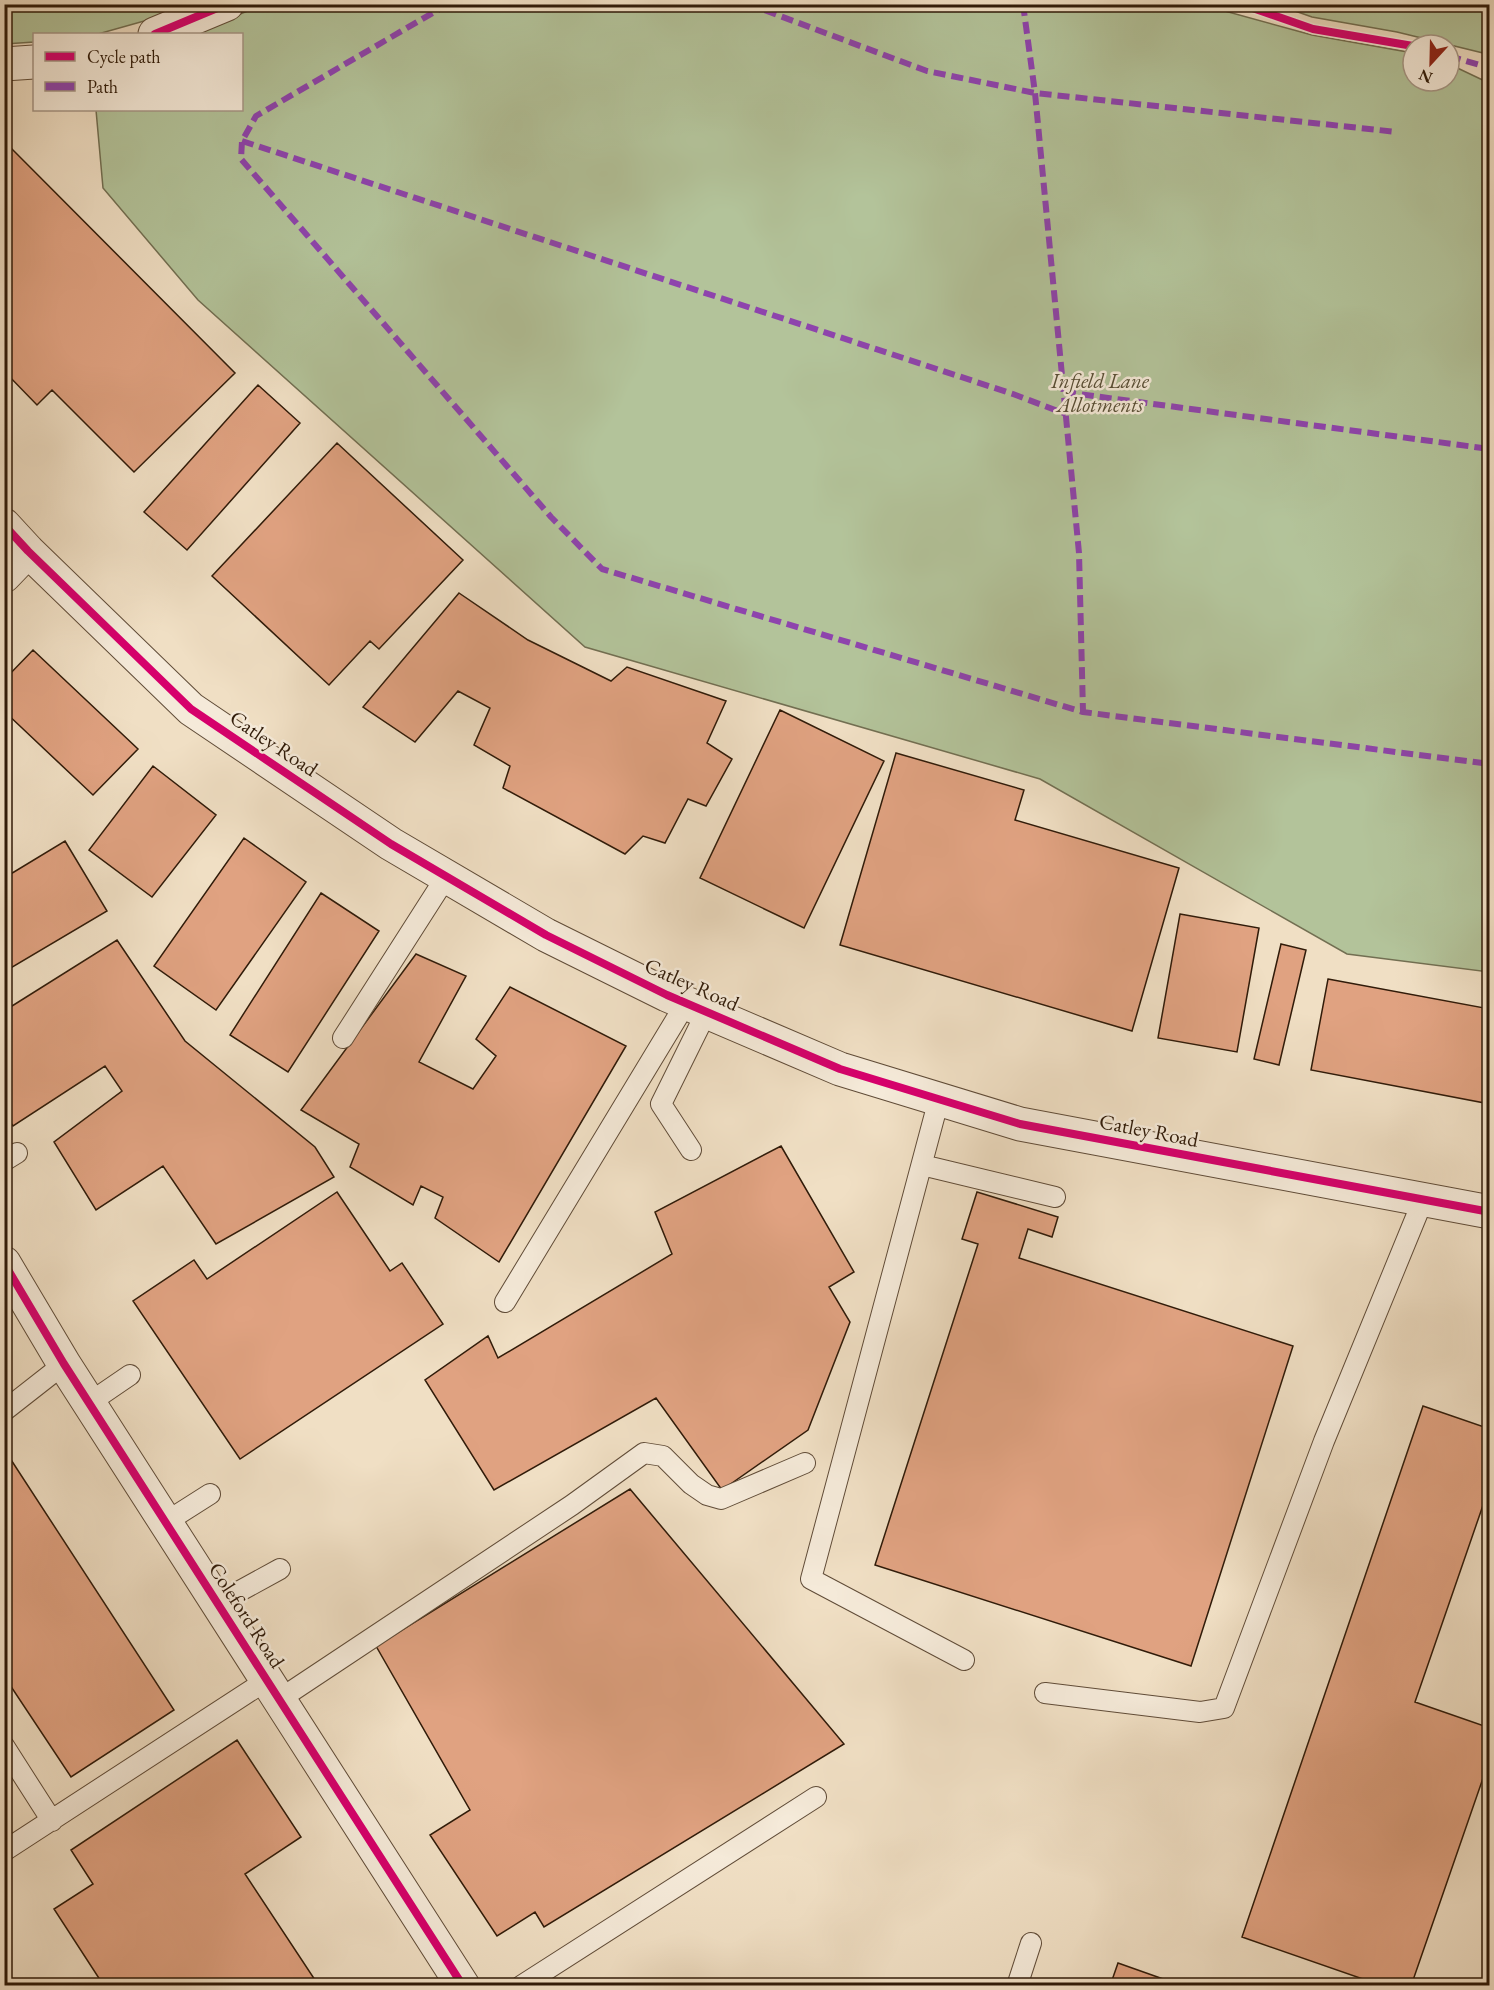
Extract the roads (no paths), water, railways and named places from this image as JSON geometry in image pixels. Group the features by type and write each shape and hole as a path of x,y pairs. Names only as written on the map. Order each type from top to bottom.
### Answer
{"street":[{"path":"157,33 226,5"},
{"path":"4,64 33,62"},
{"name":"Catley Road","path":"4,525 191,709 391,844 446,877 546,935 696,1007 840,1069 1020,1124 1490,1212"},
{"path":"4,576 28,551"},
{"name":"Coleford Road","path":"4,1263 64,1364 464,1986"}],"lane":[{"path":"343,1038 446,877"},
{"path":"691,1150 661,1104 696,1007"},
{"path":"505,1302 696,1007"},
{"path":"939,1099 811,1578 964,1660"},
{"path":"922,1165 1055,1197"},
{"path":"1045,1693 1200,1712 1224,1708 1324,1441 1423,1200"},
{"path":"4,1411 64,1364"},
{"path":"89,1403 130,1375"},
{"path":"4,1851 572,1505 644,1453 663,1456 691,1484 707,1495 721,1499 805,1463"},
{"path":"166,1522 210,1494"},
{"path":"218,1603 280,1569"},
{"path":"4,1746 52,1821"},
{"path":"521,1986 816,1797"},
{"path":"1017,1986 1031,1943"}],"park label":[{"name":"Infield Lane Allotments","path":"1100,392"}]}
